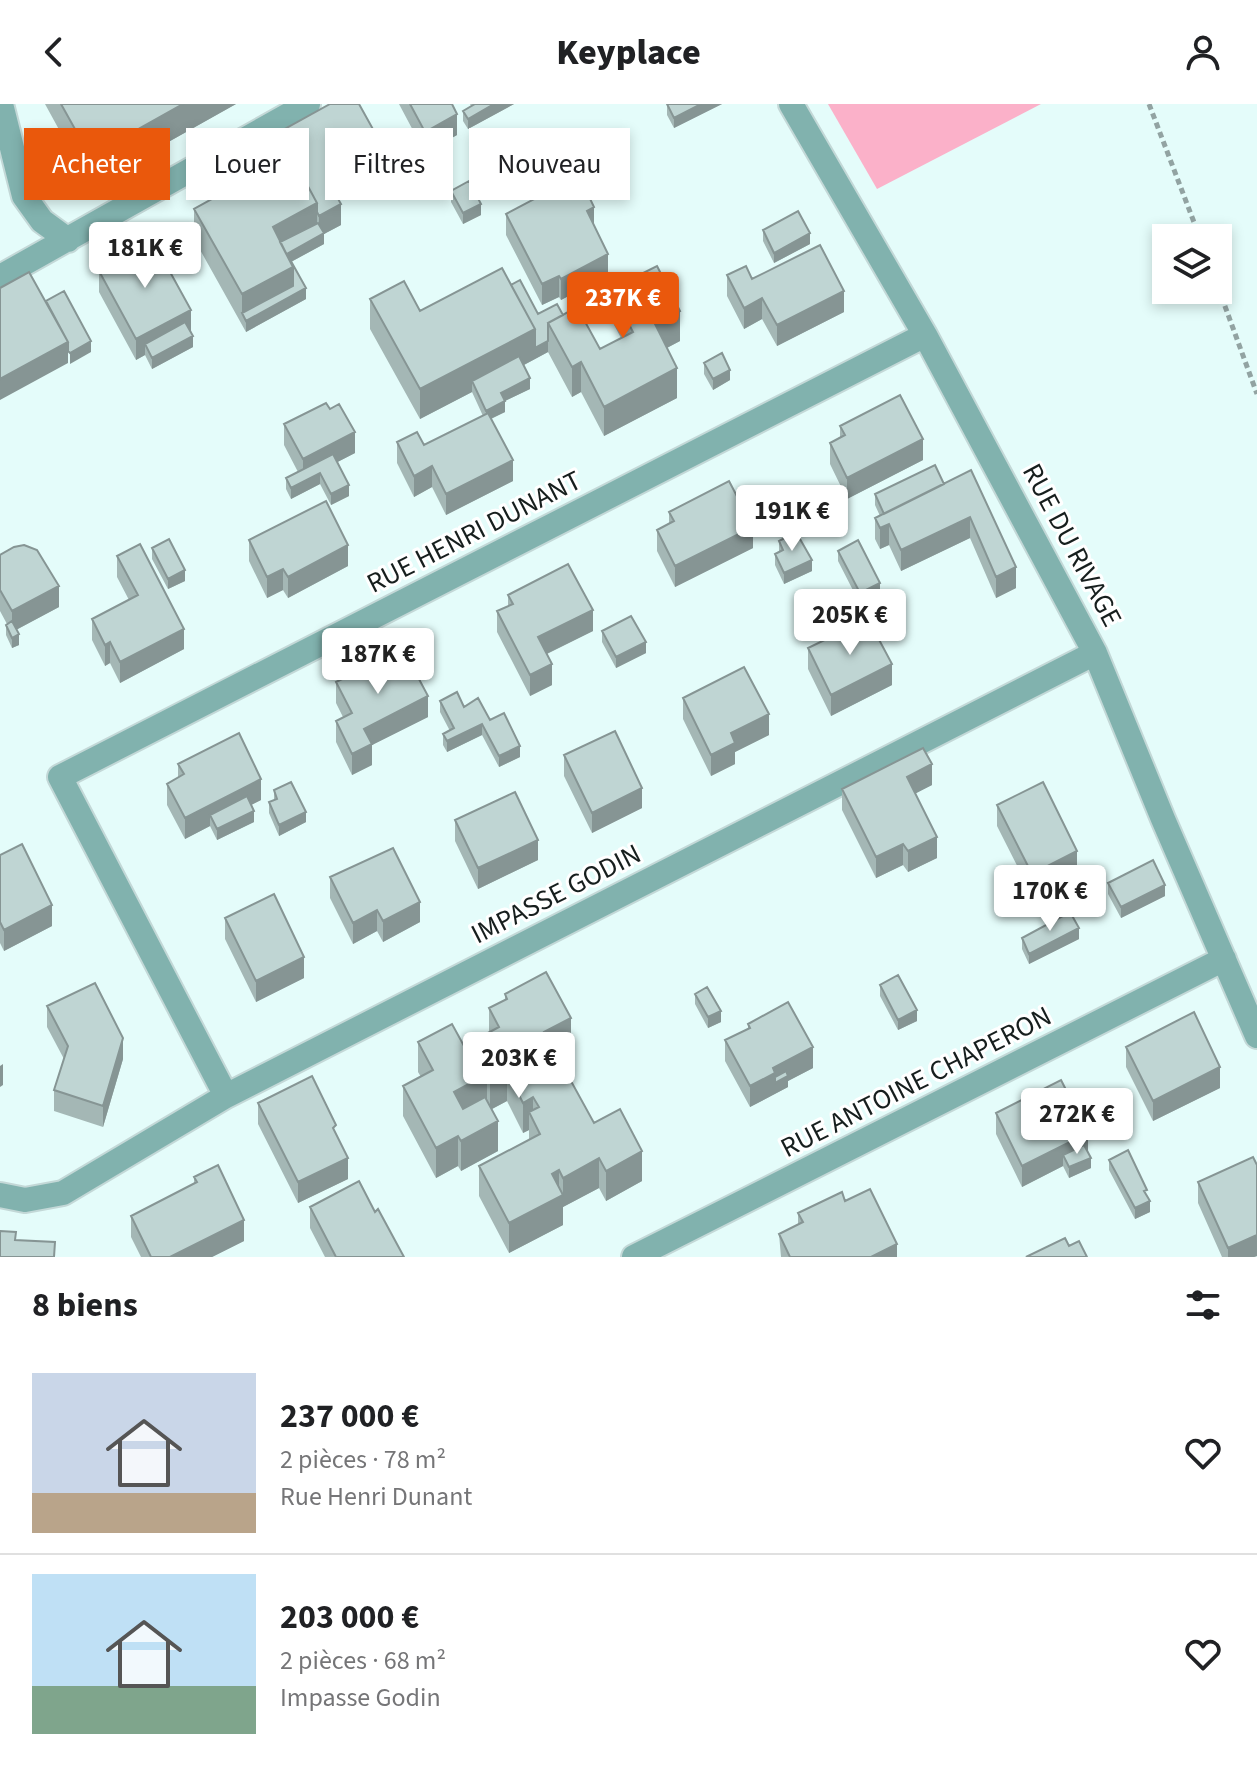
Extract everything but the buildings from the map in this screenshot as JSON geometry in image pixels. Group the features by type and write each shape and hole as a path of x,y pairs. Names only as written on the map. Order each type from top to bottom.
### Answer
{"street":[{"path":"1,104 6,161 24,196 42,221 68,240"},
{"path":"0,277 308,104"},
{"name":"RUE DU RIVAGE","path":"791,104 925,335 1095,653 1257,1036"},
{"name":"RUE HENRI DUNANT","path":"226,1096 60,777 925,335"},
{"name":"IMPASSE GODIN","path":"0,1195 25,1200 63,1193 226,1096 1095,653"},
{"name":"RUE ANTOINE CHAPERON","path":"634,1257 1224,959"}],"path":[{"path":"1149,104 1195,224"},
{"path":"1224,304 1257,394"}],"shaded area":[{"path":"828,104 1041,104 877,189"}]}
